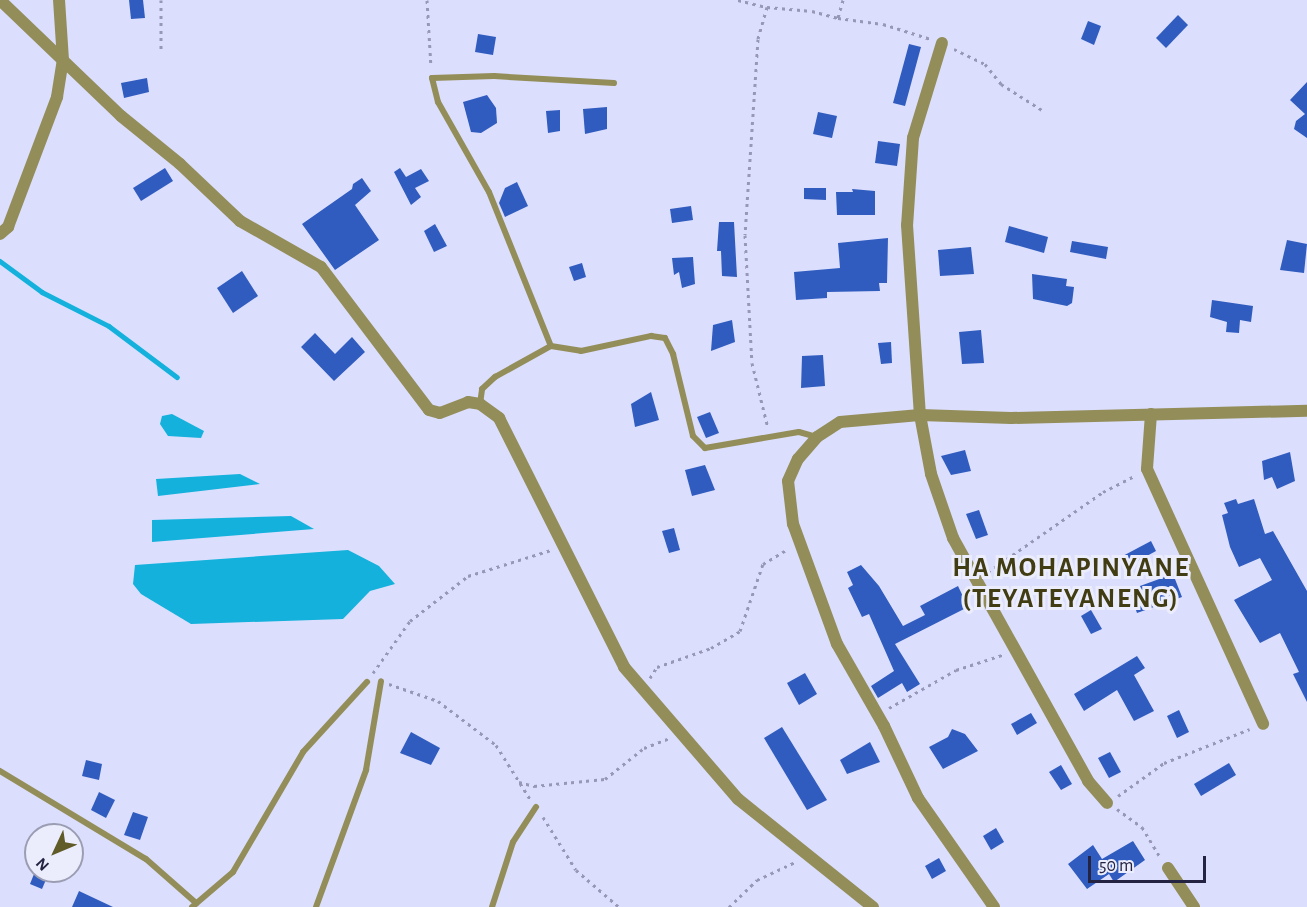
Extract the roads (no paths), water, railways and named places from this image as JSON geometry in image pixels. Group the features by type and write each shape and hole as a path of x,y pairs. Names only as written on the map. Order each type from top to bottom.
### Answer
{"street":[{"path":"0,0 240,221 321,267 429,410 440,413 468,402 480,404 499,418 624,667 738,799 873,907"},
{"path":"0,234 8,227 57,97 63,60 59,0"},
{"path":"942,43 913,138 907,225 920,415 931,474 949,527 976,581 1018,650 1088,780 1107,803"},
{"path":"994,907 918,798 884,726 837,644 798,544 788,481 798,459 816,437 840,422 920,415 1011,418 1307,411"},
{"path":"1150,414 1147,469 1263,724"},
{"path":"1168,868 1194,907"}],"lane":[{"path":"551,346 489,192 438,102 432,78 518,76 614,83"},
{"path":"480,404 482,389 495,377 551,346 581,351 651,336 665,338 673,354 693,436 705,448 770,439 799,432 816,437"},
{"path":"316,907 366,770 381,681"},
{"path":"0,771 146,859 194,905 233,872 303,752 367,682"},
{"path":"492,907 513,842 536,807"}],"water":[{"path":"172,414 204,431 201,438 168,436 160,424 162,416"},
{"path":"240,474 260,484 158,496 156,479"},
{"path":"291,516 314,529 152,542 152,520"},
{"path":"348,550 379,566 395,584 370,591 343,619 191,624 141,594 133,584 135,565"}],"waterway":[{"path":"0,261 42,292 109,326 177,377"}],"district":[{"name":"HA MOHAPINYANE (TEYATEYANENG)","path":"1071,582"}]}
